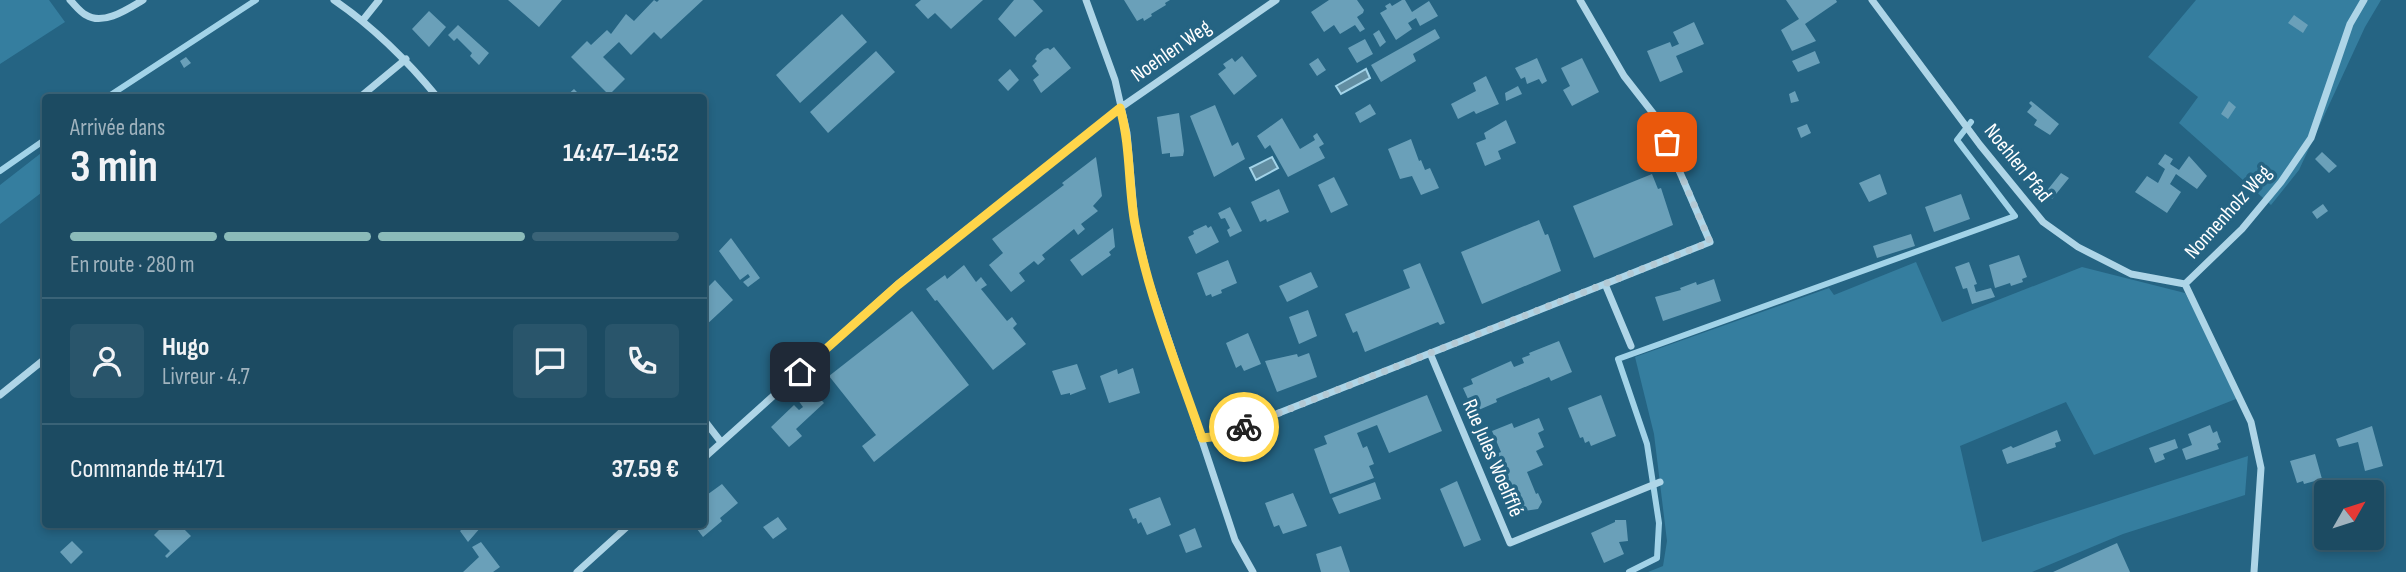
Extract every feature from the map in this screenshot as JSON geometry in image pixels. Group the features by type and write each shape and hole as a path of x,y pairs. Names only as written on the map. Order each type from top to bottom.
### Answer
{"street":[{"path":"70,0 88,17 102,18 123,12 143,0"},
{"path":"334,0 363,20 406,59 435,94"},
{"path":"363,20 379,0"},
{"path":"1086,0 1115,80 1127,133 1135,223 1148,278 1235,540 1253,572"},
{"name":"Noehlen Weg","path":"707,455 898,285 1120,108 1276,0"},
{"path":"1202,438 1221,436 1710,242 1656,117 1624,76 1580,0"},
{"name":"Noehlen Pfad","path":"1872,0 1980,145 2043,222 2078,247 2131,274 2185,284"},
{"name":"Nonnenholz Weg","path":"2253,572 2261,468 2250,422 2185,284 2242,229 2281,182 2311,138 2350,24 2364,0"},
{"path":"364,94 406,59"},
{"path":"1605,284 1631,346"},
{"name":"Rue Jules Woelfflé","path":"1430,353 1510,543 1660,482"},
{"path":"0,396 42,361"},
{"path":"707,424 721,442"},
{"path":"578,572 626,528"}],"shaded area":[{"path":"0,0 49,0 65,22 0,64"},
{"path":"2196,0 2381,0 2365,27 2299,170 2271,205 2179,123 2198,97 2148,57"},
{"path":"1366,69 1370,78 1341,94 1336,86"},
{"path":"42,152 42,192 0,224 0,185"},
{"path":"1272,157 1278,168 1256,180 1250,168"},
{"path":"1916,262 1942,322 2082,267 2185,293 2241,397 2094,455 2066,402 1960,446 1982,542 2248,456 2245,495 2123,534 2032,572 1648,572 1663,566 1667,541 1654,434 1635,357 1829,288 1834,295"}],"building":[{"path":"508,0 562,0 539,27"},
{"path":"654,0 703,0 661,39 654,32 631,55 619,42 603,57 625,79 608,94 571,57 587,41 591,45 607,30 611,34 626,14 634,21"},
{"path":"921,0 983,0 951,29 935,13 928,19 915,5"},
{"path":"1014,0 1033,0 1043,11 1015,37 998,19"},
{"path":"1124,0 1170,0 1151,14 1152,16 1144,21 1143,18 1137,21"},
{"path":"1329,0 1357,0 1364,10 1357,17 1365,29 1360,32 1355,25 1340,34 1334,25 1324,32 1311,12"},
{"path":"1405,0 1412,12 1429,1 1438,16 1420,26 1416,18 1408,23 1412,29 1396,40 1380,13 1387,9 1385,6 1390,3 1392,6"},
{"path":"1786,0 1837,2 1805,24 1816,41 1792,51 1781,30 1799,19"},
{"path":"429,11 446,27 429,47 412,29"},
{"path":"842,14 867,42 800,103 776,75"},
{"path":"2294,15 2308,25 2303,33 2288,23"},
{"path":"1694,22 1704,44 1676,56 1683,72 1660,82 1647,51 1670,42 1672,47 1679,44 1673,32"},
{"path":"458,25 489,53 479,65 470,56 472,53 457,38 454,41 448,35"},
{"path":"1435,29 1440,38 1413,54 1416,61 1381,82 1371,65"},
{"path":"1379,30 1386,42 1380,47 1373,34"},
{"path":"1365,39 1373,54 1357,63 1348,48"},
{"path":"1054,47 1071,68 1041,93 1033,80 1039,75 1032,66 1037,61 1037,55 1044,49 1050,50"},
{"path":"876,51 895,72 828,133 810,112"},
{"path":"1815,51 1820,63 1798,72 1792,61"},
{"path":"1242,56 1257,76 1234,95 1218,74 1226,68 1223,64 1232,58 1235,62"},
{"path":"186,57 191,63 184,68 180,61"},
{"path":"1318,58 1326,70 1317,76 1309,64"},
{"path":"1537,58 1547,81 1542,84 1539,79 1527,84 1525,77 1521,79 1515,68"},
{"path":"1582,58 1599,92 1572,106 1563,90 1570,86 1561,68"},
{"path":"1010,69 1019,80 1008,91 998,80"},
{"path":"1486,76 1499,104 1458,119 1451,104 1476,91 1473,83"},
{"path":"1518,86 1522,94 1506,101 1505,93"},
{"path":"1795,91 1799,101 1791,103 1789,94"},
{"path":"2031,101 2059,124 2050,135 2034,125 2037,120 2027,112 2032,106 2029,103"},
{"path":"2229,101 2236,107 2228,119 2221,114"},
{"path":"1370,104 1376,114 1360,123 1355,113"},
{"path":"1215,105 1232,146 1238,142 1245,159 1214,177 1190,116"},
{"path":"1179,113 1183,156 1170,157 1170,153 1162,154 1157,117"},
{"path":"1282,118 1300,149 1315,140 1313,136 1317,133 1324,144 1319,147 1325,158 1288,177 1270,145 1265,149 1257,136"},
{"path":"1506,120 1516,143 1498,151 1501,159 1485,166 1476,143 1486,139 1484,133"},
{"path":"1807,124 1811,133 1801,138 1797,128"},
{"path":"1411,139 1419,161 1421,160 1425,170 1430,168 1439,188 1421,195 1412,176 1400,179 1388,149"},
{"path":"2322,152 2337,166 2329,173 2315,159"},
{"path":"2165,154 2173,159 2170,164 2179,170 2189,156 2207,176 2197,189 2176,174 2170,184 2181,192 2167,213 2135,192 2147,176 2158,183 2165,169 2158,164"},
{"path":"1096,157 1102,196 1093,206 1098,211 1081,224 1085,229 1078,235 1074,229 1042,255 1045,259 1038,265 1034,261 1019,273 1025,281 1011,292 989,265 1003,253 992,239 1064,185 1062,183"},
{"path":"2061,173 2069,178 2052,199 2045,193"},
{"path":"1652,174 1658,189 1661,188 1673,225 1594,258 1573,206"},
{"path":"1880,174 1887,194 1869,202 1859,183"},
{"path":"1334,177 1348,205 1331,213 1318,185"},
{"path":"1279,189 1289,212 1267,222 1266,219 1260,222 1251,202"},
{"path":"1961,194 1970,219 1934,232 1925,207"},
{"path":"2323,204 2328,211 2317,219 2312,212"},
{"path":"1230,207 1242,231 1230,237 1227,230 1230,228 1225,218 1221,219 1218,213"},
{"path":"1539,220 1545,235 1548,234 1561,271 1482,304 1461,252"},
{"path":"1206,225 1208,228 1211,226 1219,242 1196,254 1188,237 1194,234 1193,231"},
{"path":"1113,228 1115,247 1109,252 1111,255 1082,276 1070,260"},
{"path":"1911,234 1915,246 1877,258 1873,246"},
{"path":"731,238 760,278 748,287 743,282 750,277 748,274 740,280 719,251"},
{"path":"2019,255 2027,277 2022,279 2023,282 1995,288 1989,265"},
{"path":"1228,260 1237,283 1221,290 1222,293 1206,296 1197,273"},
{"path":"1969,262 1977,284 1974,285 1976,292 1991,288 1995,297 1972,304 1967,288 1963,289 1955,267"},
{"path":"1420,263 1445,323 1440,325 1438,322 1365,352 1357,331 1353,333 1345,314 1410,288 1403,270"},
{"path":"964,265 976,282 981,277 987,285 981,289 1007,321 1012,317 1017,324 1013,328 1026,344 993,370 926,289 945,275 947,279"},
{"path":"1311,272 1318,287 1287,302 1279,286"},
{"path":"1714,279 1721,301 1663,321 1655,297 1681,290 1680,288 1696,282 1697,285"},
{"path":"715,280 733,300 707,324 707,288"},
{"path":"1308,310 1317,336 1299,344 1289,317"},
{"path":"912,311 969,385 874,462 862,446 876,435 829,376"},
{"path":"1248,333 1261,364 1244,371 1241,365 1236,368 1226,343"},
{"path":"1559,341 1572,372 1551,381 1549,377 1496,399 1497,402 1474,412 1463,388 1473,384 1471,379 1511,361 1514,367 1524,363 1522,358 1530,355 1529,353"},
{"path":"1309,353 1317,377 1277,392 1265,361"},
{"path":"1077,364 1086,389 1070,395 1061,395 1052,371"},
{"path":"1133,368 1140,393 1109,403 1100,376 1117,369 1118,374"},
{"path":"811,389 824,403 796,429 802,436 789,447 771,427 794,405 799,410 803,407 798,400"},
{"path":"1427,395 1442,431 1389,453 1377,425 1357,433 1363,448 1367,446 1374,464 1369,466 1374,478 1330,494 1314,449 1327,444 1324,436"},
{"path":"1601,395 1616,436 1591,446 1589,441 1585,443 1583,437 1580,438 1568,408"},
{"path":"1539,418 1544,430 1538,433 1544,447 1536,451 1543,465 1527,472 1542,502 1538,509 1517,512 1494,455 1501,452 1492,431 1512,423 1514,428"},
{"path":"2210,425 2213,433 2217,431 2221,442 2217,444 2219,449 2186,460 2182,449 2192,445 2188,434"},
{"path":"2372,426 2383,466 2365,471 2358,442 2339,447 2336,439"},
{"path":"2057,430 2061,441 2055,443 2056,447 2007,464 2002,450"},
{"path":"2175,439 2178,448 2163,454 2165,459 2155,463 2149,448"},
{"path":"2315,454 2322,479 2297,483 2290,461"},
{"path":"1457,481 1481,540 1464,547 1440,489"},
{"path":"1375,482 1381,499 1339,514 1332,498"},
{"path":"722,484 738,503 703,537 696,528 707,528 707,495"},
{"path":"1293,493 1307,526 1283,534 1279,525 1274,527 1265,503"},
{"path":"1160,497 1171,525 1147,535 1141,522 1138,524 1136,518 1133,519 1129,509"},
{"path":"778,517 787,529 773,539 763,527"},
{"path":"1615,520 1626,520 1628,541 1619,542 1624,554 1604,563 1591,533"},
{"path":"161,528 185,528 191,536 167,558 165,556 170,551 154,535"},
{"path":"463,528 480,528 468,542 460,531"},
{"path":"1195,528 1202,547 1186,553 1179,535"},
{"path":"72,541 83,552 71,564 60,552"},
{"path":"481,542 500,567 493,572 463,572 479,557 472,547"},
{"path":"2117,543 2130,572 2053,572"},
{"path":"1341,546 1350,572 1321,572 1316,554"}],"waterway":[{"path":"112,94 256,0"},
{"path":"1629,572 1657,558 1659,523 1647,444 1618,359 2015,216 1957,140 1971,122"},
{"path":"0,171 42,142"}],"way so far":[{"path":"1244,427 1710,242 1667,142"}],"route":[{"path":"800,372 898,285 1120,108 1127,133 1135,223 1148,278 1202,438 1221,436 1244,427"}]}
